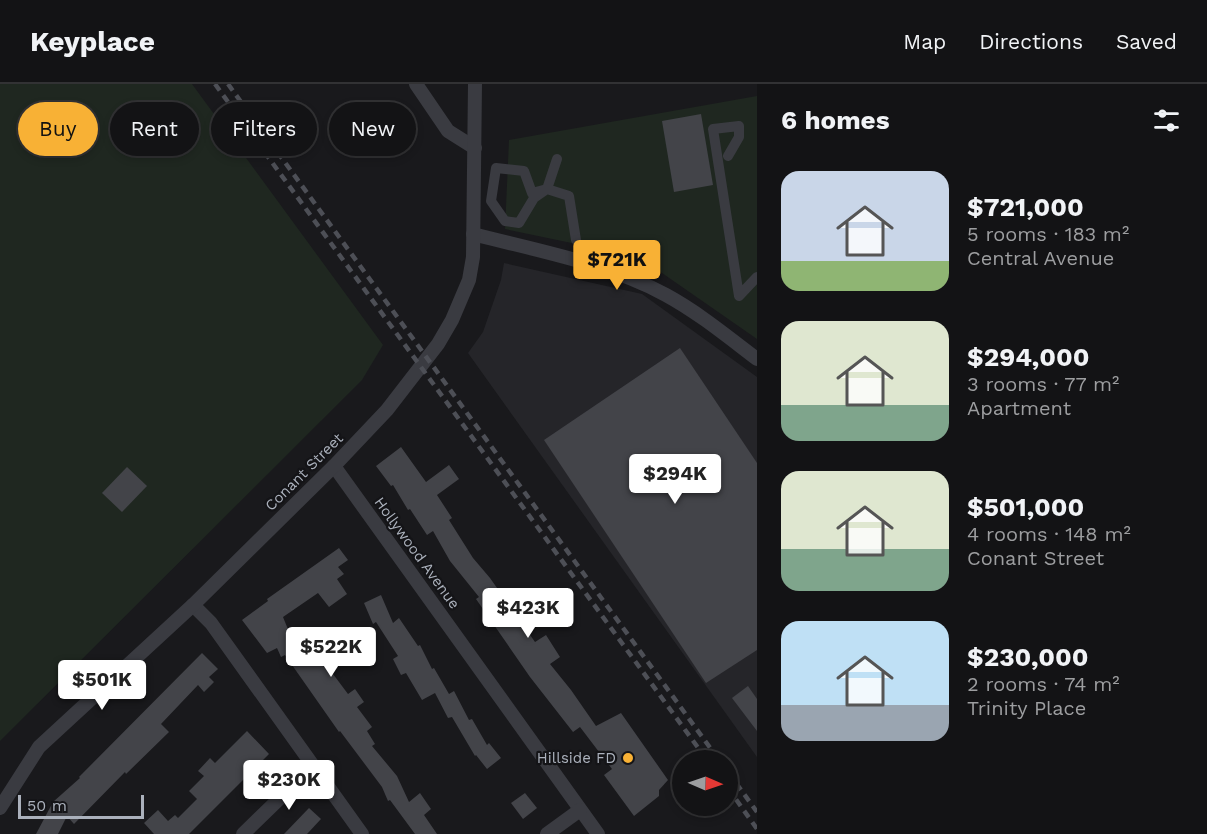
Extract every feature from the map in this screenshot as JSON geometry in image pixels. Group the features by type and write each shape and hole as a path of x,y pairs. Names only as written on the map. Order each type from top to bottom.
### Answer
{"street":[{"path":"416,84 448,131 475,148"},
{"name":"Conant Street","path":"0,808 39,747 193,605 334,466 387,410 438,344 452,320 469,280 473,257 475,84"},
{"path":"728,156 739,136 739,126 713,129 739,296 757,277"},
{"path":"557,159 547,189 534,198 519,223 505,221 491,201 496,168 524,171 532,193 547,189 569,196 576,240"},
{"path":"473,234 590,264 632,279 696,312 757,359"},
{"name":"Hollywood Avenue","path":"334,466 598,834"},
{"path":"193,605 211,623 362,834"},
{"path":"243,834 313,766"},
{"path":"547,834 580,810"}],"shaded area":[{"path":"0,84 192,84 211,110 211,156 245,156 383,345 362,380 0,741"},
{"path":"757,96 757,339 639,257 505,229 509,140"},
{"path":"504,263 642,294 757,377 757,757 468,353 483,332 501,280"}],"building":[{"path":"701,114 713,185 674,192 662,121"},
{"path":"680,348 757,463 757,650 706,683 544,440"},
{"path":"401,447 426,482 449,465 459,479 437,495 452,518 449,520 473,558 490,578 535,642 546,635 560,657 550,664 596,726 621,713 668,780 659,790 659,796 634,816 604,775 612,769 580,727 573,732 530,677 476,599 479,597 450,561 433,531 427,535 393,485 391,486 376,466"},
{"path":"127,467 147,486 122,512 102,493"},
{"path":"339,548 348,560 338,567 344,574 337,579 347,594 329,607 318,593 283,617 298,654 316,642 324,656 321,658 348,694 355,689 364,702 357,707 372,727 367,731 375,744 372,746 397,776 409,802 420,793 431,809 424,815 437,834 415,834 390,800 388,801 382,787 339,732 285,655 281,657 277,648 267,653 242,620 268,601 267,599"},
{"path":"381,595 393,623 399,618 418,646 420,645 432,669 434,668 449,694 454,691 469,720 472,719 487,745 489,743 501,758 487,769 475,756 452,717 448,718 435,693 422,700 406,673 401,675 393,659 398,656 376,622 373,624 364,603"},
{"path":"202,653 218,669 209,677 214,682 204,692 198,685 161,724 169,732 126,774 125,772 74,824 67,816 58,834 36,834 53,802 80,778"},
{"path":"748,686 757,699 757,731 732,698"},
{"path":"247,731 269,754 189,834 154,834 144,823 158,810 168,821 175,815 178,818 197,799 189,791 204,776 198,771 210,758 215,763"},
{"path":"525,793 537,808 523,819 511,803"},
{"path":"309,808 321,819 307,834 284,834"}],"railway":[{"path":"215,84 700,750"},
{"path":"228,84 712,750"},
{"path":"738,786 757,812"},
{"path":"738,802 757,829"}],"place":[{"name":"Hillside FD","path":"628,758"}]}
